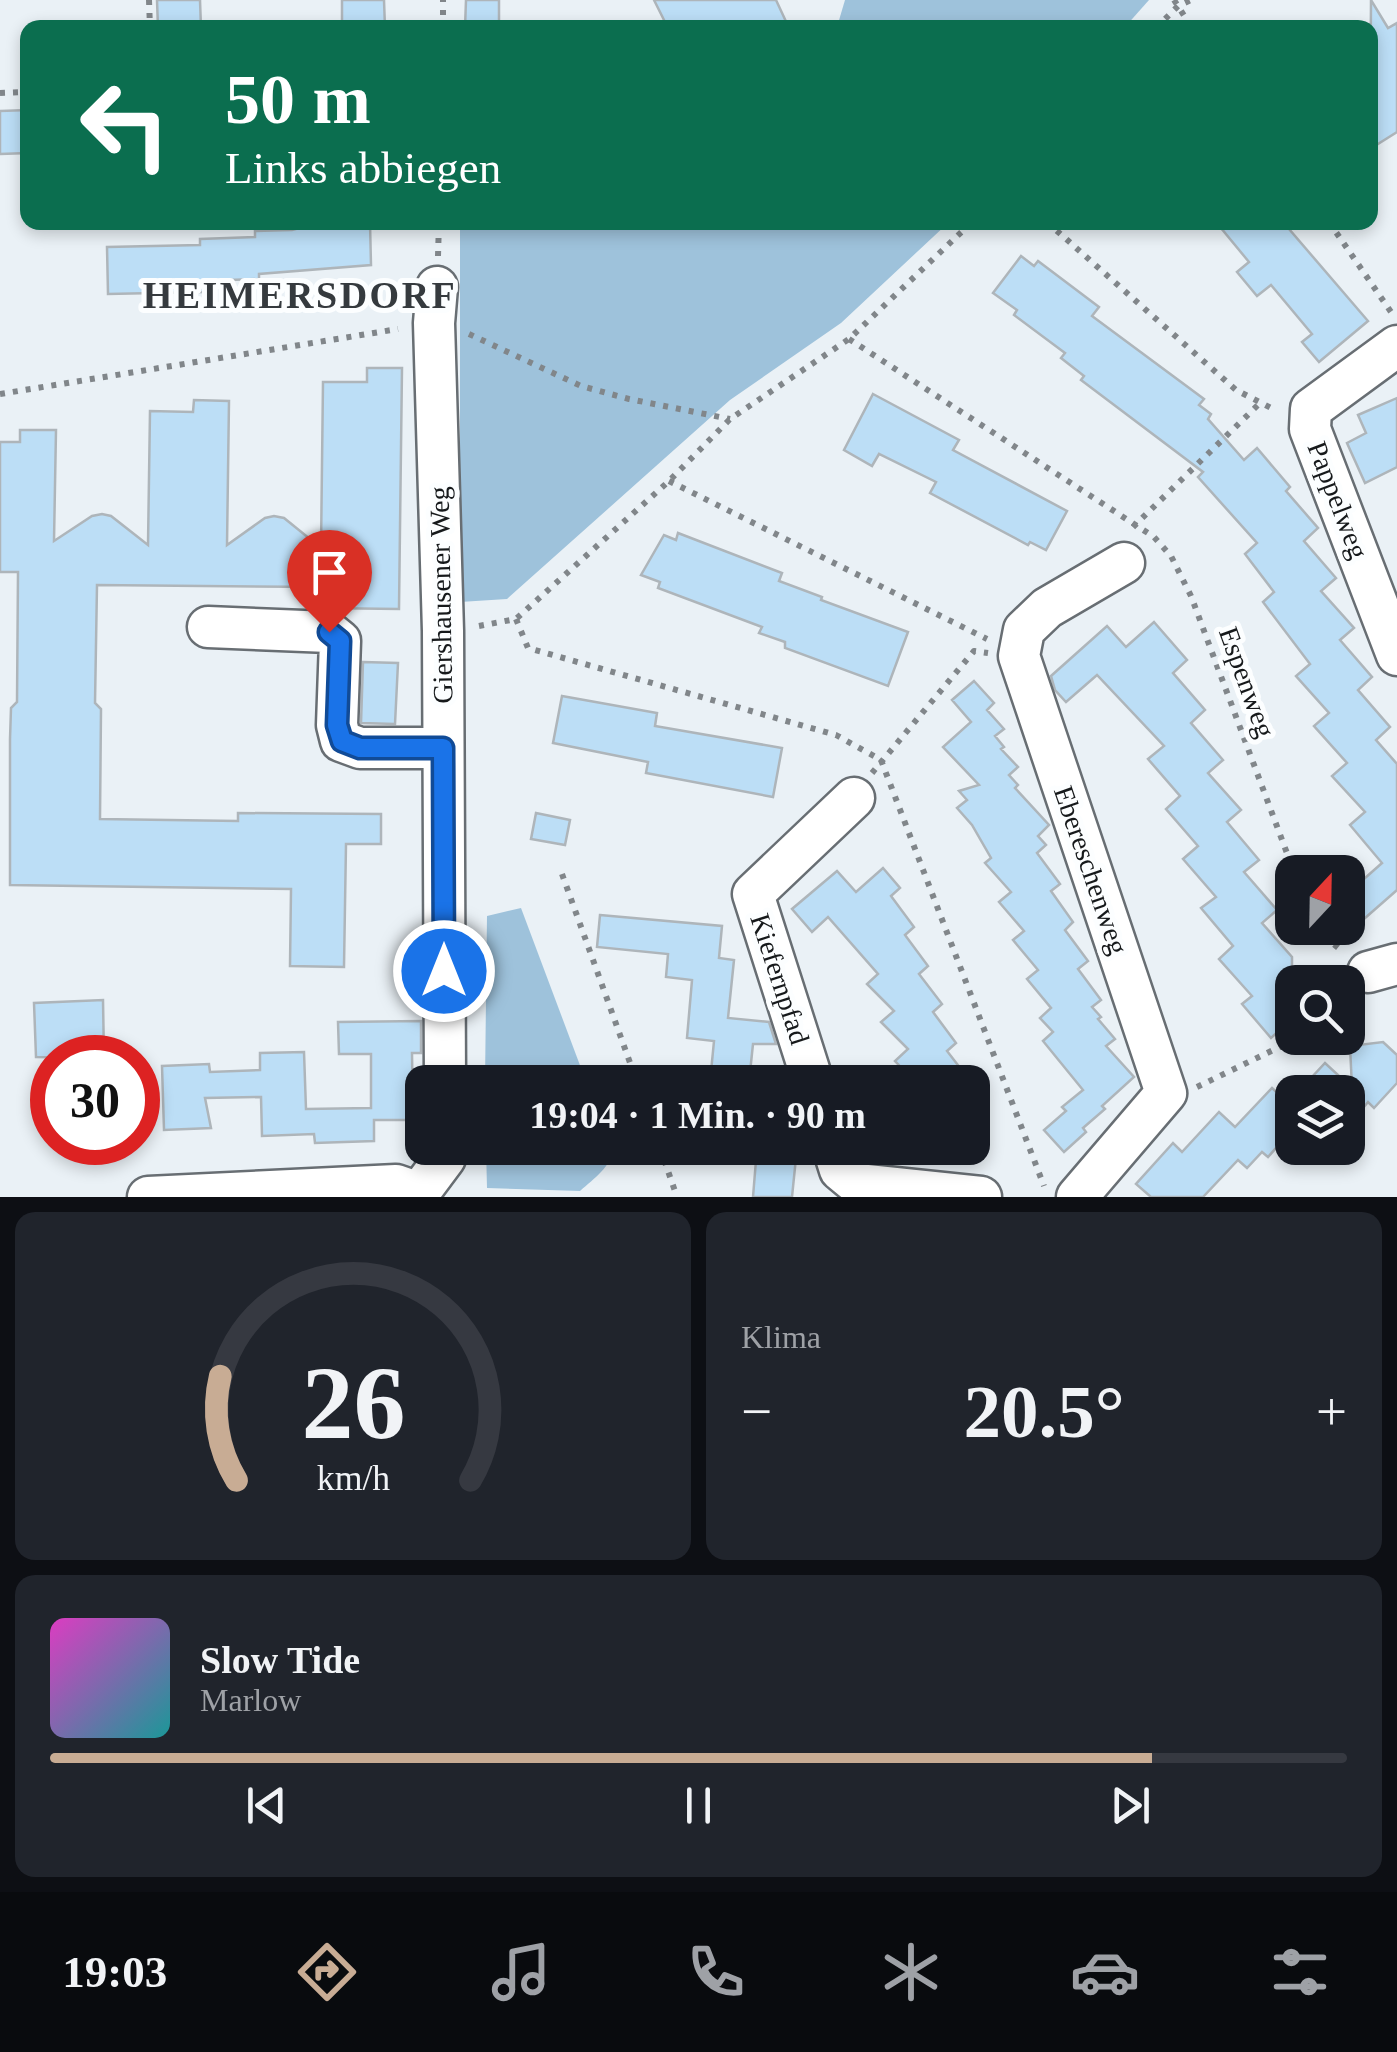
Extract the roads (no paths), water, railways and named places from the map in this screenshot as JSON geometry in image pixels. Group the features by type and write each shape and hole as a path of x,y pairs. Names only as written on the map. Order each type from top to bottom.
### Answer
{"street":[{"name":"Giershausener Weg","path":"445,1065 446,315"},
{"name":"Pappelweg","path":"1394,634 1310,429 1310,409 1397,346"},
{"name":"Ebereschenweg","path":"1077,1197 1166,1093 1019,656 1024,630 1129,544"},
{"path":"208,626 329,632 340,641 337,725 342,741 360,748 443,748"},
{"name":"Kiefernpfad","path":"807,1065 753,894 854,798"},
{"path":"148,1197 396,1185 421,1195 440,1165"},
{"path":"838,1165 857,1184 981,1197"}],"district":[{"name":"HEIMERSDORF","path":"300,295"}]}
